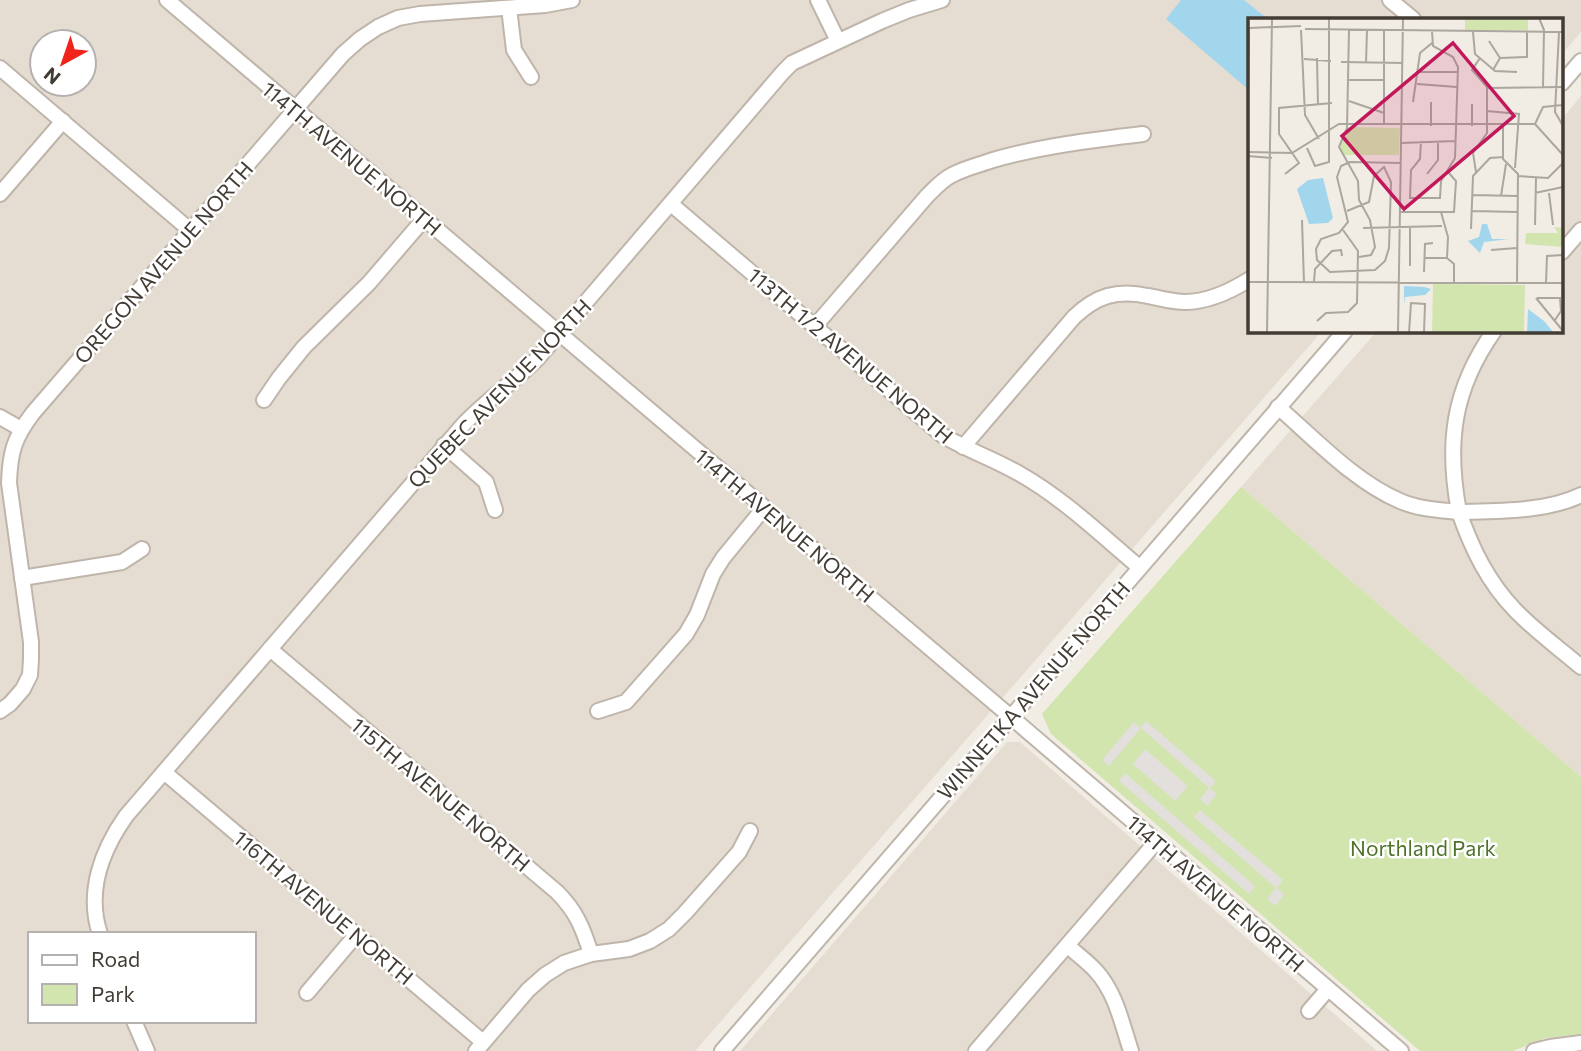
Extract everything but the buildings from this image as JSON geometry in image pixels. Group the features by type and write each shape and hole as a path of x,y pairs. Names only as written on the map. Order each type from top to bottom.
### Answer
{"street":[{"name":"114TH AVENUE NORTH","path":"167,0 1401,1051"},
{"name":"OREGON AVENUE NORTH","path":"0,711 23,689 30,675 31,642 9,483 9,463 21,429 343,54 360,39 398,18 545,5 572,0"},
{"path":"818,0 838,41"},
{"name":"QUEBEC AVENUE NORTH","path":"99,932 95,901 96,878 112,835 444,446 480,407 521,375 783,72 802,57 882,21 943,0"},
{"path":"1390,0 1412,18"},
{"path":"509,8 514,50 531,77"},
{"path":"1564,81 1581,61"},
{"path":"0,68 191,230"},
{"path":"0,194 62,121"},
{"path":"815,327 927,196 951,175 1013,155 1062,144 1143,134"},
{"name":"113TH 1/2 AVENUE NORTH","path":"671,204 942,435 1019,473 1049,492 1139,567"},
{"path":"264,400 304,347 369,283 424,219"},
{"path":"1564,250 1581,230"},
{"path":"963,447 1088,304 1106,296 1123,293 1196,301 1233,290 1248,280"},
{"name":"WINNETKA AVENUE NORTH","path":"722,1051 1344,332"},
{"path":"1493,332 1471,369 1461,395 1452,439 1454,488 1459,512 1469,541 1484,570 1504,597 1581,667"},
{"path":"1278,407 1350,469 1375,488 1401,502 1429,509 1459,512 1539,507 1581,495"},
{"path":"0,417 21,429"},
{"path":"444,446 486,482 495,510"},
{"path":"598,711 625,702 686,634 697,615 713,573 764,508"},
{"path":"22,578 122,562 142,549"},
{"name":"115TH AVENUE NORTH","path":"270,649 569,904 579,920 591,954"},
{"name":"116TH AVENUE NORTH","path":"164,772 356,935 480,1047"},
{"path":"480,1047 528,990 564,963 591,954 629,949 650,941 669,929 739,852 750,831"},
{"path":"976,1051 1156,842"},
{"path":"307,993 356,935"},
{"path":"1068,946 1097,972 1107,986 1131,1051"},
{"path":"1308,1011 1328,989"},
{"path":"136,1023 147,1051"},
{"path":"1534,1051 1550,1046 1581,1043"}],"shaded area":[{"path":"0,0 1581,0 1581,32 1564,52 1564,18 1248,18 1248,332 1321,332 695,1051 0,1051"},
{"path":"1581,96 1581,777 1241,487 1376,332 1564,332 1564,117"},
{"path":"1146,721 1216,781 1210,788 1217,794 1207,806 1200,799 1209,788 1141,728 1109,766 1102,760 1134,722 1140,728"},
{"path":"1007,742 1020,742 1377,1051 740,1051"},
{"path":"1145,749 1188,786 1175,801 1133,764"},
{"path":"1125,773 1255,886 1249,894 1119,781"},
{"path":"1200,810 1283,880 1277,888 1284,895 1275,906 1267,899 1276,888 1194,817"}],"green space":[{"name":"Northland Park","path":"1241,487 1581,777 1581,1034 1545,1038 1513,1051 1420,1051 1051,734 1042,714"}],"water":[{"path":"1181,0 1244,0 1267,18 1248,18 1248,89 1166,19"}]}
